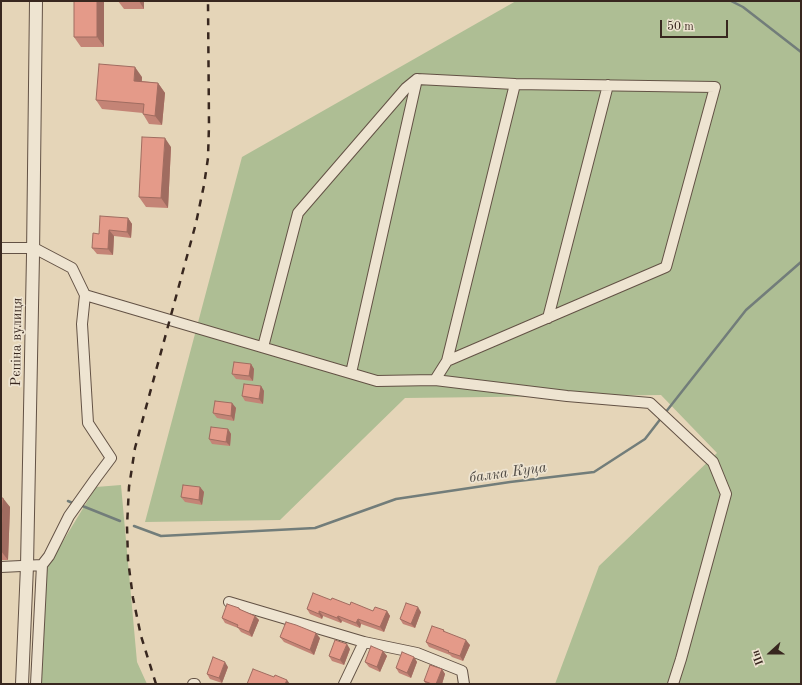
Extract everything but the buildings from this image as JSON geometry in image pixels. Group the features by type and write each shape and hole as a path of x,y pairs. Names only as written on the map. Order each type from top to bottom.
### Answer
{"street":[{"name":"Рєпіна вулиця","path":"22,684 27,566 34,248 36,1"},
{"path":"350,373 417,79"},
{"path":"263,347 298,213 406,88 417,79 515,84 715,87 666,267 447,361"},
{"path":"434,380 447,361 515,84"},
{"path":"548,318 608,85"},
{"path":"1,248 34,248 72,268 85,295 82,324 88,423 111,458 69,516 49,556 42,565 36,684"},
{"path":"85,295 377,381 434,380 567,396 650,403 713,462 726,494 681,660 673,684"},
{"path":"1,567 42,565"},
{"path":"229,602 364,642 417,652 462,671 464,684"},
{"path":"344,684 364,642"}],"green space":[{"path":"516,1 801,1 801,684 555,684 599,566 717,453 661,395 405,398 280,520 145,522 242,157"},
{"path":"121,485 137,662 147,684 42,684 43,574 96,487"}],"waterway":[{"path":"731,1 743,7 801,52"},
{"name":"балка Куца","path":"665,413 746,310 801,262"},
{"name":"балка Куца","path":"134,526 161,536 315,528 396,499 510,482 594,472 645,439 662,417"},
{"name":"балка Куца","path":"68,501 75,504"},
{"name":"балка Куца","path":"80,505 120,521"}],"railway":[{"path":"156,684 141,636 133,598 128,560 127,526 129,487 135,448 196,223 204,185 208,158 209,125 208,1"}]}
